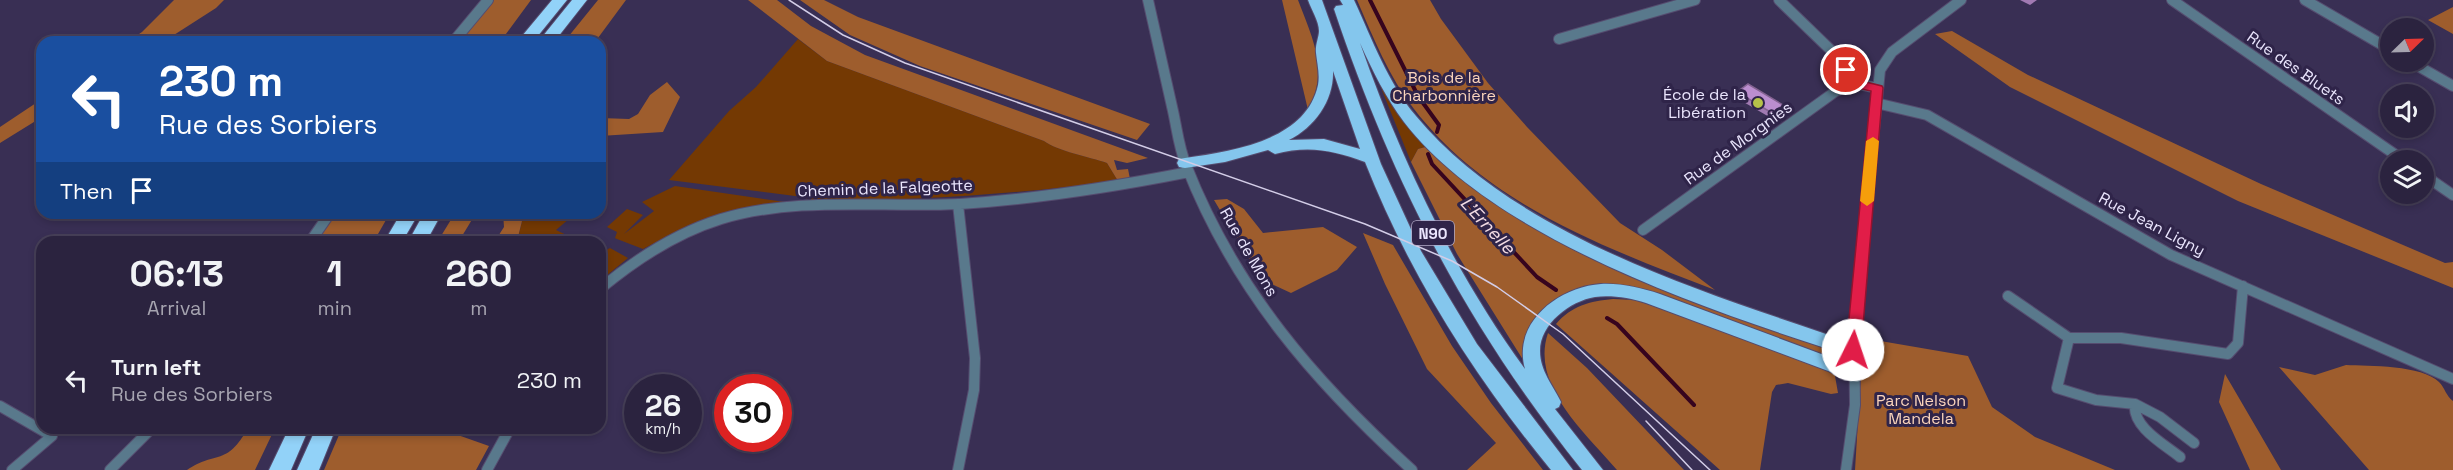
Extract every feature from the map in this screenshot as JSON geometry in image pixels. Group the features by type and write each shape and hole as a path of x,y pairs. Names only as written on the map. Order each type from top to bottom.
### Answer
{"highway":[{"path":"521,36 546,0"},
{"path":"530,36 560,0"},
{"path":"551,36 580,0"},
{"path":"560,24 582,9 589,0"},
{"name":"N90","path":"1316,0 1372,159 1396,218 1442,305 1492,381 1563,470"},
{"name":"N90","path":"1338,0 1393,147 1422,214 1469,299 1518,373 1593,470"},
{"path":"1347,0 1395,96 1412,120 1465,173 1498,197 1582,246 1672,285 1853,350"},
{"path":"1187,168 1274,143 1308,117 1318,104 1325,86 1325,66 1321,45 1326,28"},
{"path":"1187,168 1252,158 1293,143 1317,141 1339,146 1372,159"},
{"path":"397,236 406,219"},
{"path":"420,236 430,219"},
{"path":"1571,444 1560,414 1536,374 1532,343 1537,328 1551,312 1580,295 1595,291 1625,292 1654,299 1853,374"},
{"path":"280,470 296,434"},
{"path":"308,470 324,434"}],"street":[{"path":"458,36 488,0"},
{"name":"Rue de Mons","path":"1149,0 1187,168 1216,231 1256,300 1307,366 1356,419 1412,470"},
{"path":"1559,39 1695,0"},
{"path":"1779,0 1839,58 1853,83 1877,88"},
{"path":"1846,470 1855,405 1853,350 1877,88 1884,61 1892,52 1961,0"},
{"name":"Rue des Bluets","path":"2172,0 2389,150"},
{"path":"2305,0 2380,44"},
{"path":"2428,72 2453,86"},
{"name":"Rue de Morgnies","path":"1643,230 1836,91 1853,83"},
{"name":"Rue Jean Ligny","path":"1876,103 1927,115 2171,255 2453,379"},
{"name":"Chemin de la Falgeotte","path":"606,284 624,268 674,239 739,214 799,206 958,204 1100,189 1187,168"},
{"path":"2434,182 2453,195"},
{"path":"958,204 975,358 974,390 958,470"},
{"path":"314,236 326,219"},
{"path":"2008,296 2069,338 2121,338 2228,354 2238,343 2243,286"},
{"path":"2069,338 2057,388 2096,400 2135,404 2160,417 2194,443"},
{"path":"2135,404 2134,412 2142,426 2180,457"},
{"path":"0,406 36,427"},
{"path":"12,470 52,436 49,434"},
{"path":"110,470 146,434"},
{"path":"487,470 507,434"}],"shaded area":[{"path":"798,39 827,61 1044,141 1057,148 1107,163 1118,181 966,196 814,201 803,197 669,180 729,111 756,87"},
{"path":"1379,83 1429,146 1418,149 1411,162"},
{"path":"675,186 785,202 678,231 643,249 615,238 617,232 607,227 627,209 643,215 624,234 654,211 642,202"},
{"path":"523,219 569,219 556,230 569,236 518,236"},
{"path":"610,248 628,258 606,276 606,250"}],"green space":[{"path":"174,0 224,0 216,8 172,36 136,36"},
{"path":"492,0 531,0 504,36 463,36"},
{"path":"598,0 626,0 599,36 569,36"},
{"path":"748,0 777,0 811,26 865,55 1148,158 1127,163 1114,160 1117,170 1128,169 1130,179 1118,181 1107,163 1057,148 1044,141 827,61"},
{"path":"800,0 824,0 858,17 1150,124 1137,140 920,66 850,35"},
{"path":"1282,0 1298,0 1313,42 1318,68 1317,82 1308,110"},
{"name":"Bois de la Charbonnière","path":"1357,0 1430,0 1441,19 1488,83 1527,127 1620,223 1662,250 1715,290 1591,240 1551,220 1477,172 1444,143 1405,97 1382,56"},
{"path":"2453,7 2453,34 2434,23 2434,18 2432,18"},
{"path":"1952,31 2028,75 2261,184 2445,263 2453,262 2453,288 2238,201 2010,87 1935,34"},
{"path":"667,82 680,97 663,132 606,136 606,118 629,119 638,114 650,95"},
{"path":"36,103 36,121 0,143 0,127"},
{"path":"1429,146 1522,217 1837,350 1842,357 1834,361 1633,289 1548,306 1532,323 1525,363 1457,254 1411,162 1418,149"},
{"path":"1227,199 1244,209 1263,233 1323,227 1357,247 1337,270 1291,293 1261,279 1214,200"},
{"path":"332,219 387,219 377,236 320,236"},
{"path":"451,219 472,219 462,236 441,236"},
{"path":"503,219 522,219 518,236 498,236 504,227"},
{"path":"1363,233 1393,245 1452,346 1491,403 1543,470 1467,470 1496,443 1427,369 1385,284"},
{"path":"1635,300 1656,307 1828,371 1835,376 1838,393 1831,394 1788,383 1776,385 1772,392 1760,470 1720,470 1556,324 1575,309 1596,301"},
{"path":"1548,333 1587,368 1684,470 1617,470 1577,424 1554,390 1547,372 1545,353"},
{"name":"Parc Nelson Mandela","path":"1863,338 1968,356 1992,407 2035,437 2115,470 1855,470"},
{"path":"2346,365 2408,369 2431,376 2439,382 2453,401 2453,470 2369,470 2279,367 2315,375"},
{"path":"2225,374 2281,470 2250,470 2219,402"},
{"path":"244,434 272,434 255,470 187,470 227,453"},
{"path":"339,434 455,434 489,446 476,470 324,470"}],"building":[{"path":"1748,84 1783,105 1772,113 1737,92"}],"waterway":[{"name":"L'Ernelle","path":"1370,0 1418,96 1439,125 1437,132"},
{"name":"L'Ernelle","path":"1428,154 1432,164 1537,277 1556,290"},
{"name":"L'Ernelle","path":"1607,318 1617,324 1694,405"}],"tram line":[{"path":"789,0 843,35 905,63 1365,224 1452,261 1497,287 1563,334 1710,470"},
{"path":"1646,421 1692,470"}],"slow traffic":[{"path":"1867,201 1873,141"}],"place":[{"name":"École de la Libération","path":"1758,103"}],"route":[{"path":"1846,70 1853,83 1877,88 1853,350"}]}
